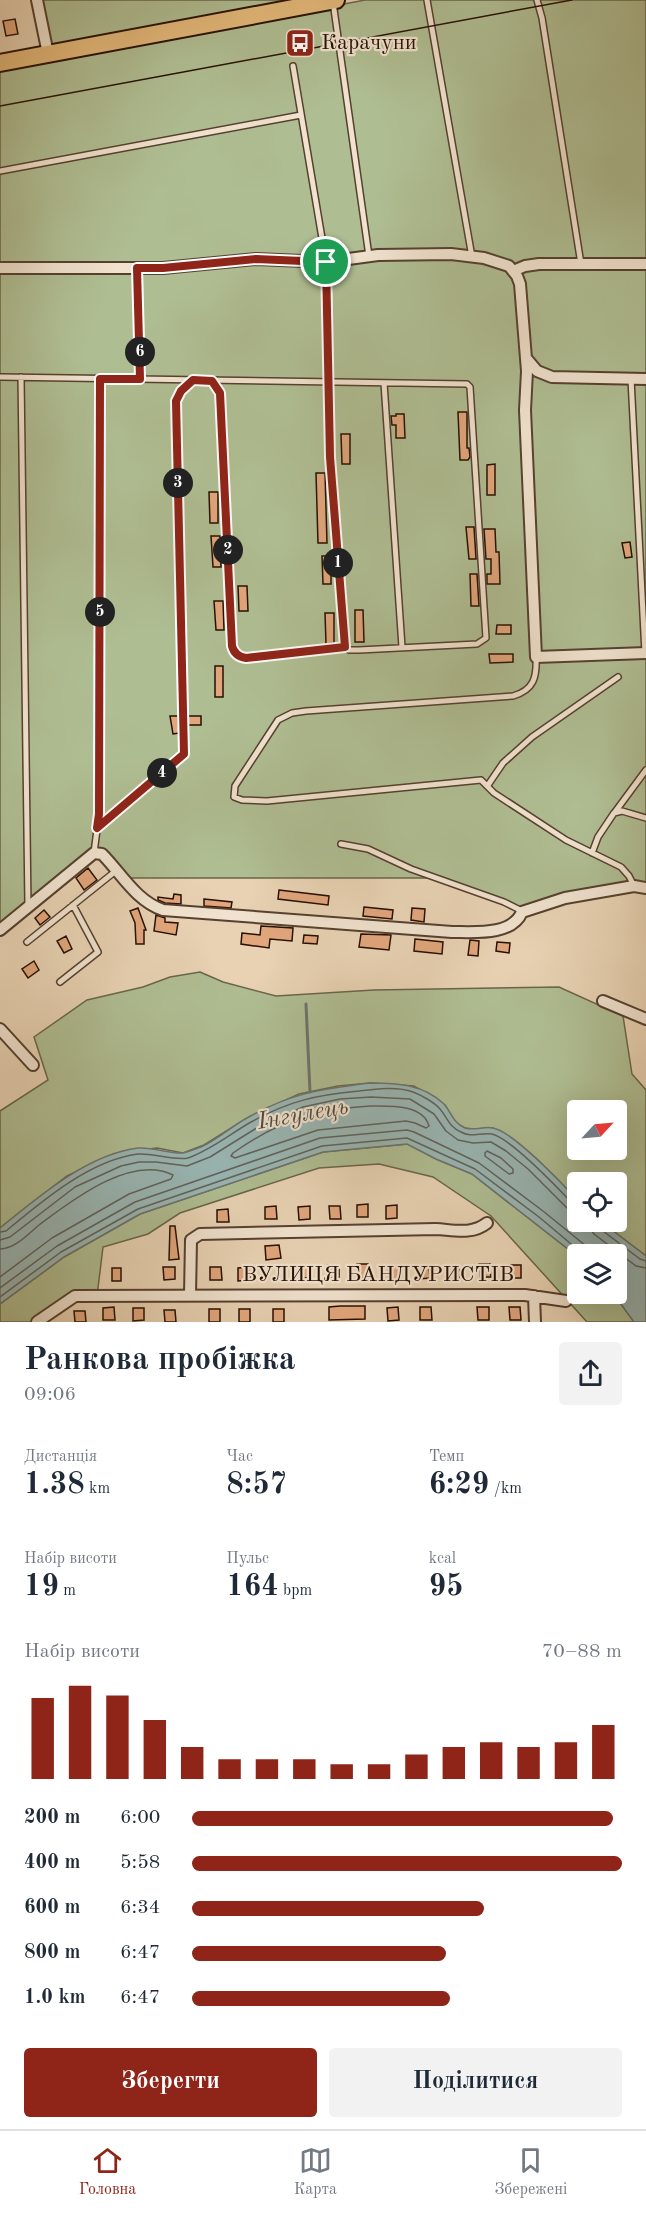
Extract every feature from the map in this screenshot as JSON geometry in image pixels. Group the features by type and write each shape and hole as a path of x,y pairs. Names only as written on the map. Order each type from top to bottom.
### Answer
{"main road":[{"path":"0,63 334,0"}],"street":[{"path":"37,0 48,54"},
{"path":"0,268 163,268 256,259 326,262 369,256 451,254 509,266 518,276 520,284 526,358 525,410 536,657 645,653"},
{"path":"513,271 539,264 646,264"},
{"path":"526,358 537,371 552,377 646,379"},
{"path":"0,930 94,853 102,854 150,906 163,910 482,933 510,926 519,920 522,912 565,898 634,886 646,888"},
{"path":"603,1001 646,1019"},
{"path":"0,1029 33,1065"},
{"name":"ВУЛИЦЯ БАНДУРИСТІВ","path":"190,1295 190,1240 200,1234 436,1229 472,1231 487,1223"},
{"name":"ВУЛИЦЯ БАНДУРИСТІВ","path":"37,1322 75,1296 534,1296 566,1300"},
{"path":"534,1296 535,1322"}],"lane":[{"path":"334,0 369,256"},
{"path":"427,0 472,257"},
{"path":"537,0 543,18 582,264"},
{"path":"293,66 326,262 330,457 345,647"},
{"path":"0,171 301,115"},
{"path":"137,268 140,379"},
{"path":"0,377 467,384 470,387 486,638 477,644 349,650 345,647 246,658 239,656 233,649 222,407 220,393 212,381"},
{"path":"21,377 28,906"},
{"path":"631,378 645,653"},
{"path":"94,853 99,814 100,379"},
{"path":"97,828 184,754 176,401 181,391 193,380"},
{"path":"384,383 402,647"},
{"path":"536,657 537,671 534,680 523,693 513,696 284,715 272,729 233,793 234,797 242,801 267,801 481,780 494,793 566,840 621,867 634,886"},
{"path":"488,785 503,763 532,737 618,677"},
{"path":"592,853 598,837 646,770"},
{"path":"614,813 622,811 646,818"},
{"path":"341,844 368,849 419,872 504,902 522,912"},
{"path":"27,942 117,870"},
{"path":"60,982 98,952 73,905"}],"green space":[{"path":"37,0 304,0 47,49"},
{"path":"365,0 646,0 646,888 634,886 522,912 435,878 124,878 102,854 0,930 0,70"},
{"path":"200,972 223,982 276,996 374,990 559,987 623,1016 632,1074 646,1090 646,1256 614,1232 627,1232 627,1172 567,1172 567,1190 537,1159 514,1140 493,1128 465,1128 456,1123 445,1105 414,1086 370,1083 338,1086 299,1094 249,1117 204,1145 183,1153 157,1148 117,1153 67,1176 0,1228 0,1111 48,1080 34,1037 87,1000 143,987 170,977"},
{"path":"408,1144 472,1174 567,1248 567,1300 491,1216 433,1177 379,1164 319,1168 180,1213 148,1234 103,1247 97,1296 75,1296 37,1322 0,1322 0,1304 64,1257 140,1214 323,1152"},
{"path":"571,1304 621,1304 634,1322 587,1322"}],"water":[{"name":"Інгулець","path":"370,1083 409,1086 436,1097 461,1126 469,1129 493,1128 512,1138 567,1190 567,1232 614,1232 646,1256 646,1322 634,1322 621,1304 627,1304 627,1244 567,1244 567,1248 472,1174 407,1144 323,1152 140,1214 64,1257 0,1304 0,1228 64,1179 82,1168 119,1152 150,1148 178,1153 188,1152 207,1144 241,1121 278,1103 321,1090"}],"building":[{"path":"15,19 18,34 6,36 3,21"},
{"path":"458,412 467,412 467,448 469,448 470,457 468,460 460,460"},
{"path":"396,414 404,414 405,438 396,438 396,425 392,425 391,416 396,416"},
{"path":"341,434 350,434 350,464 342,464"},
{"path":"495,464 495,495 487,495 487,465"},
{"path":"316,473 325,473 327,543 318,543"},
{"path":"209,492 218,492 218,523 210,523"},
{"path":"466,527 474,527 476,559 469,559"},
{"path":"484,529 495,529 496,552 499,552 500,584 487,584 487,574 491,574 491,559 486,559"},
{"path":"211,536 220,536 221,567 213,567"},
{"path":"630,542 632,557 625,558 622,543"},
{"path":"322,556 331,556 331,584 323,584"},
{"path":"470,574 477,574 479,606 471,606"},
{"path":"238,586 247,586 248,611 239,611"},
{"path":"214,601 223,601 224,630 216,630"},
{"path":"355,610 363,610 364,642 355,642"},
{"path":"325,613 334,613 334,643 326,644"},
{"path":"497,625 511,625 511,634 496,634"},
{"path":"489,654 513,654 513,662 490,663"},
{"path":"215,666 223,666 223,697 215,697"},
{"path":"170,716 178,716 179,733 173,734"},
{"path":"188,716 201,716 201,725 188,725"},
{"path":"88,868 97,880 84,890 76,878"},
{"path":"279,890 329,896 328,905 278,899"},
{"path":"174,894 181,895 181,904 158,900 158,897 173,899"},
{"path":"204,899 232,902 231,908 204,906"},
{"path":"364,907 393,910 392,919 363,916"},
{"path":"138,908 146,930 144,930 144,944 136,944 135,923 130,911"},
{"path":"412,908 425,909 424,922 411,920"},
{"path":"44,910 50,917 40,925 35,918"},
{"path":"156,915 165,918 165,922 178,923 176,935 154,931"},
{"path":"261,926 293,928 292,941 270,939 269,948 241,944 242,933 260,935"},
{"path":"361,934 391,935 389,950 359,947"},
{"path":"304,935 318,936 317,944 303,943"},
{"path":"66,936 72,949 64,953 57,941"},
{"path":"415,939 443,942 442,954 414,951"},
{"path":"470,940 479,941 478,956 468,955"},
{"path":"497,942 510,943 509,953 496,951"},
{"path":"34,961 39,970 28,978 22,969"},
{"path":"368,1204 368,1217 357,1217 357,1205"},
{"path":"397,1205 397,1218 386,1219 386,1206"},
{"path":"276,1206 277,1219 265,1219 265,1207"},
{"path":"310,1206 310,1219 299,1220 298,1207"},
{"path":"329,1206 340,1206 341,1219 330,1219"},
{"path":"228,1209 229,1222 217,1222 217,1210"},
{"path":"170,1226 175,1226 179,1259 169,1260"},
{"path":"279,1245 281,1258 266,1260 265,1246"},
{"path":"357,1264 368,1264 369,1277 358,1277"},
{"path":"479,1264 490,1264 491,1277 480,1277"},
{"path":"310,1265 311,1278 299,1278 299,1266"},
{"path":"328,1265 339,1265 339,1277 328,1278"},
{"path":"459,1265 459,1278 448,1279 448,1266"},
{"path":"510,1265 521,1265 521,1278 510,1278"},
{"path":"418,1266 429,1266 430,1278 419,1279"},
{"path":"163,1267 175,1267 175,1279 164,1280"},
{"path":"210,1267 221,1267 222,1280 210,1280"},
{"path":"249,1267 250,1280 238,1281 238,1268"},
{"path":"388,1267 399,1267 400,1280 388,1280"},
{"path":"112,1268 121,1268 121,1281 112,1281"},
{"path":"365,1306 365,1319 329,1320 329,1307"},
{"path":"114,1307 115,1320 103,1320 103,1308"},
{"path":"398,1307 399,1320 388,1321 387,1308"},
{"path":"420,1307 431,1307 432,1320 420,1320"},
{"path":"477,1307 489,1307 489,1320 478,1320"},
{"path":"509,1307 520,1307 521,1320 510,1320"},
{"path":"133,1308 144,1308 144,1320 133,1321"},
{"path":"209,1309 220,1309 220,1322 209,1322"},
{"path":"239,1309 250,1309 250,1322 239,1322"},
{"path":"273,1309 284,1309 284,1322 273,1322"},
{"path":"164,1310 175,1310 176,1322 165,1322"},
{"path":"74,1311 85,1311 86,1322 75,1322"}],"waterway":[{"name":"Інгулець","path":"306,1004 310,1092"}],"tram line":[{"path":"0,106 572,0"}],"place":[{"name":"Карачуни","path":"300,43"}],"route":[{"path":"256,259 326,262 330,457 345,647 246,658 234,652 220,393 212,381 193,380 181,391 176,401 184,754 97,828 99,814 100,379 140,379 137,268 163,268 256,259"}]}
